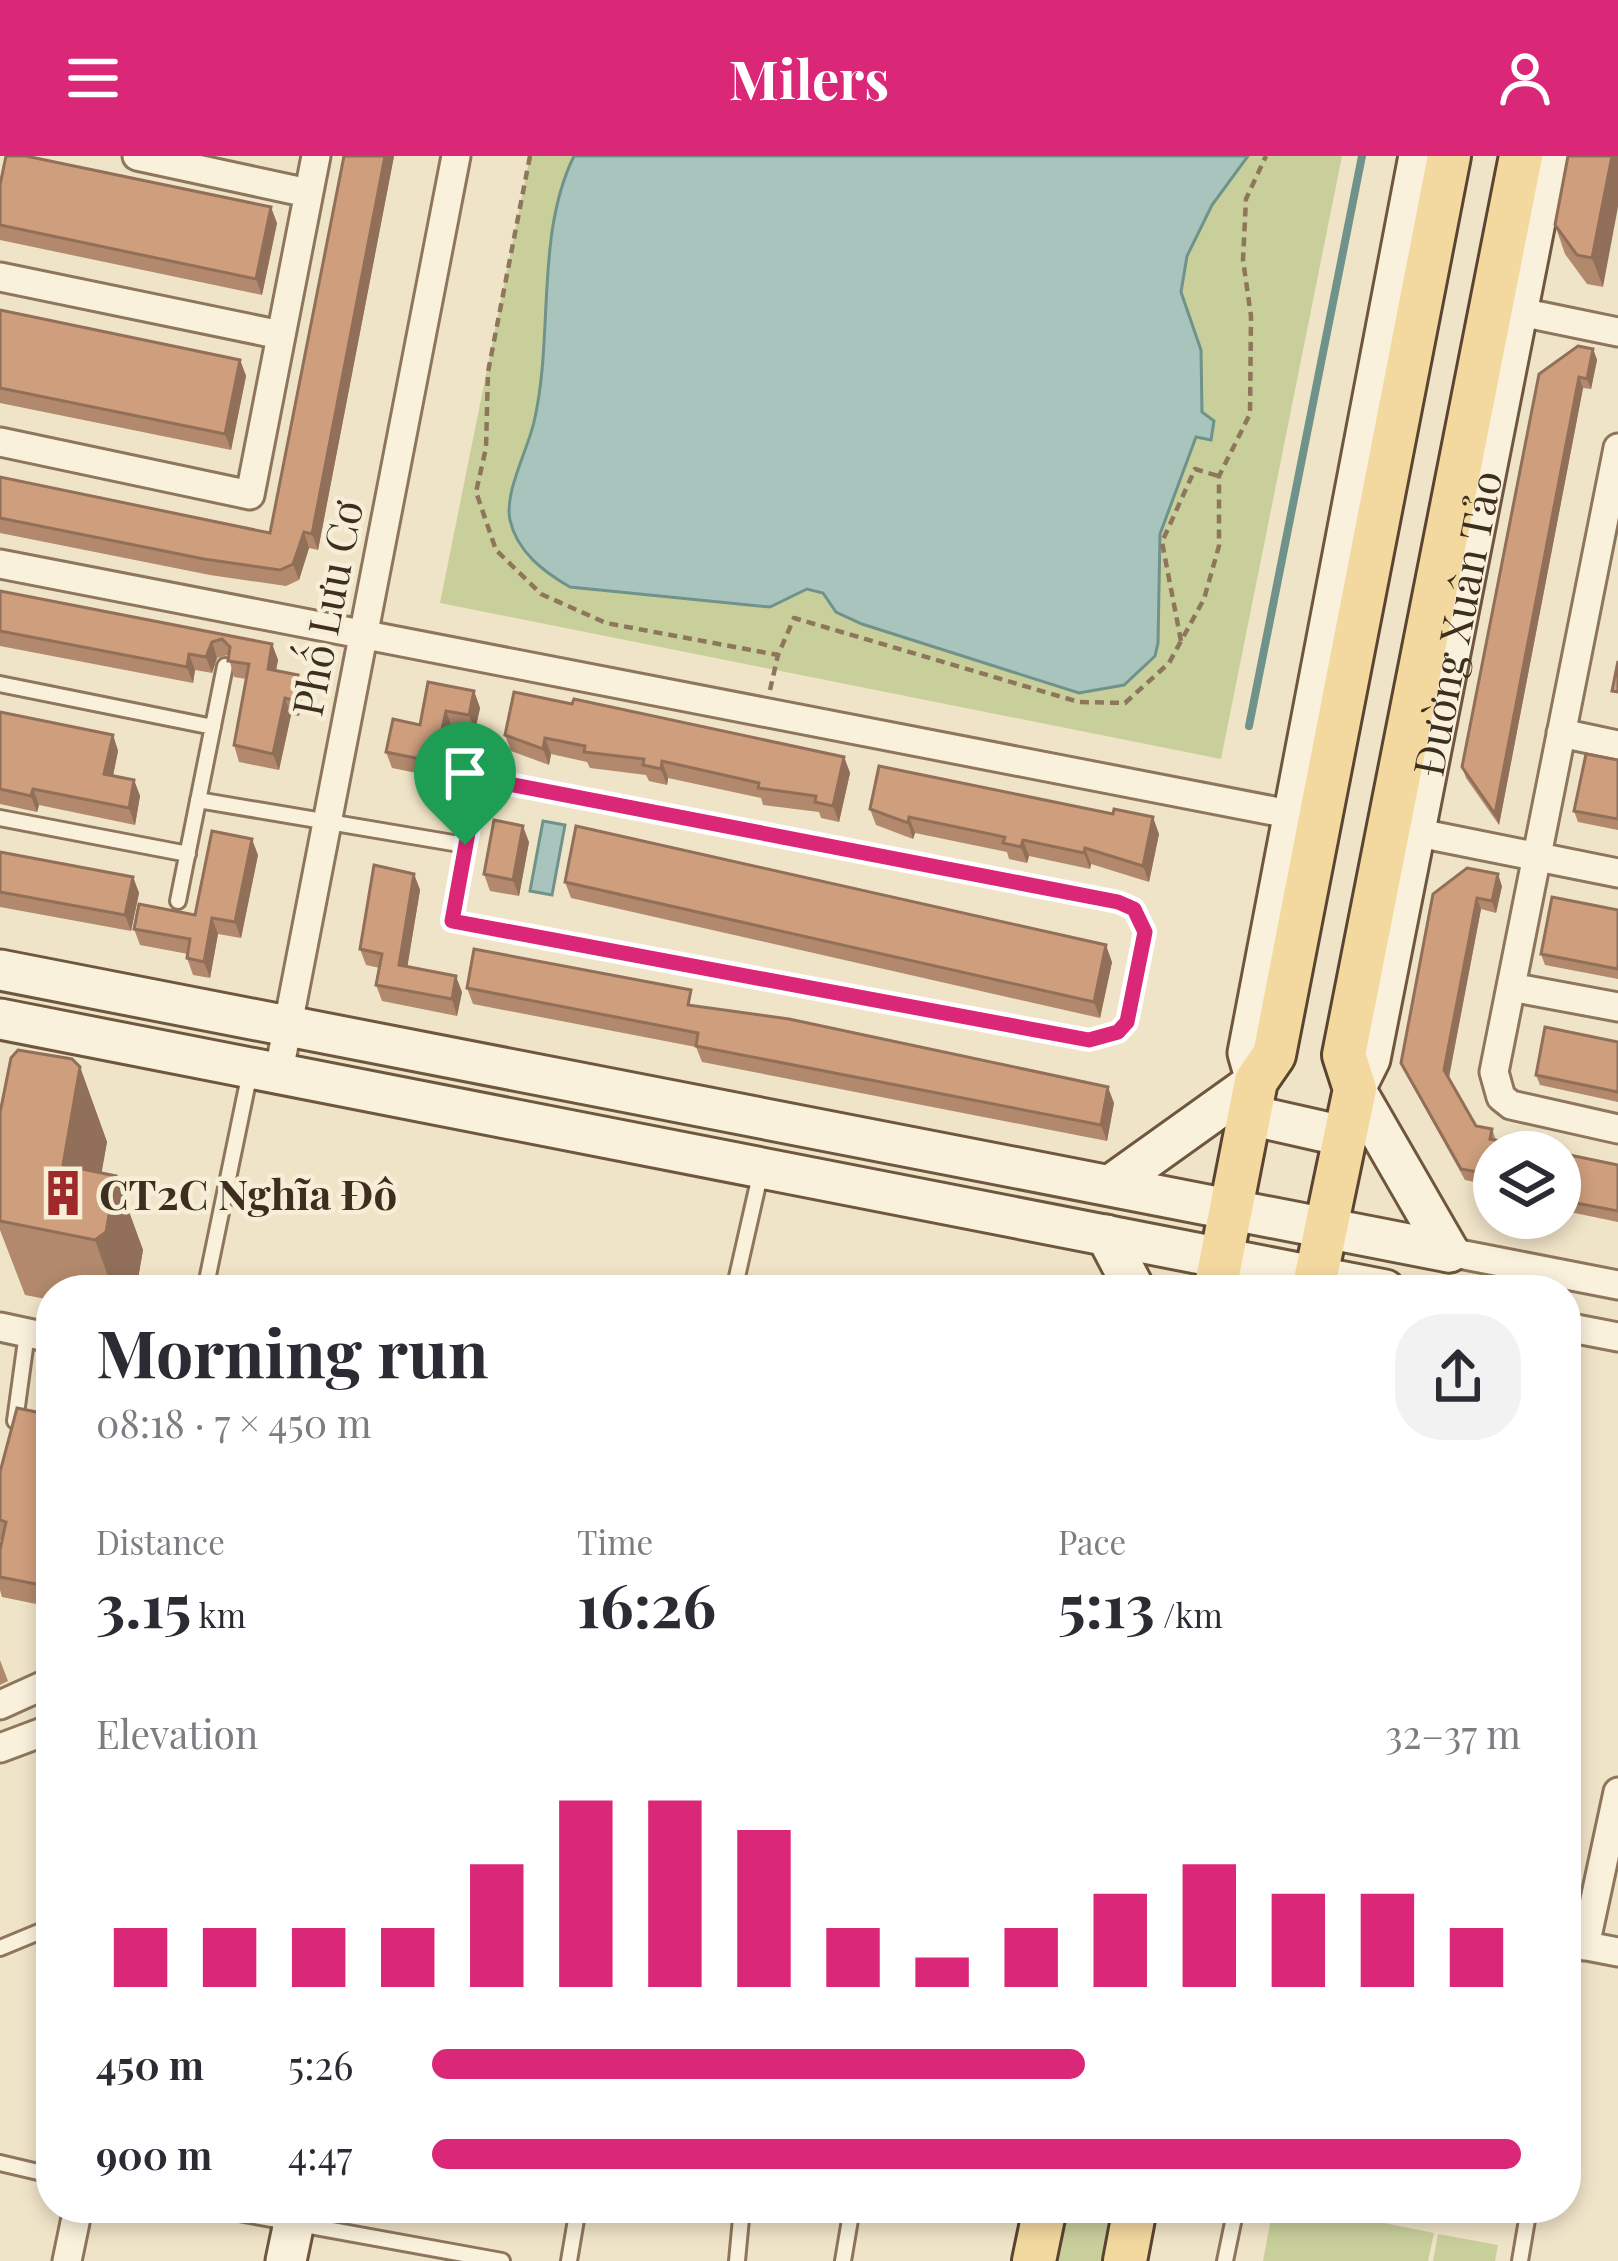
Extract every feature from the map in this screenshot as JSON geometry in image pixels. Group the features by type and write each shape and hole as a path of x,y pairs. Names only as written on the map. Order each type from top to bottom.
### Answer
{"main road":[{"path":"1218,1274 1253,1098 1274,1055 1306,817 1449,156"},
{"name":"Đường Xuân Tảo","path":"1315,1275 1355,1089 1345,1055 1402,830 1504,309 1521,156"},
{"path":"1034,2261 1042,2223"},
{"path":"1124,2261 1132,2223"}],"street":[{"path":"137,156 308,194"},
{"path":"0,442 250,495 316,156"},
{"name":"Phố Lưu Cơ","path":"264,1073 288,1025 456,156"},
{"path":"0,564 1306,817 1419,156"},
{"name":"Đường Xuân Tảo","path":"1504,309 1548,156"},
{"path":"0,277 281,335"},
{"path":"1504,309 1618,332"},
{"path":"1618,448 1609,542 1562,734 1494,1072 1501,1096 1526,1110 1618,1129"},
{"path":"1562,734 1618,745"},
{"path":"1402,830 1618,873"},
{"path":"0,970 1567,1275"},
{"path":"1511,987 1618,1007"},
{"path":"0,1019 761,1171 1106,1234 1218,1274"},
{"path":"1355,1089 1449,1252"},
{"path":"1112,1184 1253,1098 1343,1136"},
{"path":"1106,1234 1127,1275"},
{"path":"1581,1278 1618,1285"},
{"path":"1581,1330 1618,1337"},
{"path":"0,1705 36,1689"},
{"path":"0,1748 36,1735"},
{"path":"1581,1926 1618,1792"},
{"path":"1581,1945 1618,1952"},
{"path":"67,2261 75,2223"}],"lane":[{"path":"178,901 225,666"},
{"path":"0,684 213,727"},
{"path":"478,778 1118,902 1134,909 1145,932 1127,1022 1118,1032 1089,1040 452,921 465,845 478,778"},
{"path":"199,800 465,845"},
{"path":"0,818 188,854"},
{"path":"209,1275 264,1073"},
{"path":"737,1275 761,1171"},
{"path":"11,1433 26,1333"},
{"path":"0,1948 36,1933"},
{"path":"0,2163 36,2172"},
{"path":"568,2261 575,2223"},
{"path":"737,2261 741,2223"},
{"path":"843,2261 849,2223"},
{"path":"1225,2261 1232,2223"},
{"path":"1520,2261 1526,2223"},
{"path":"292,2231 502,2261"}],"path":[{"path":"530,156 488,372 486,448 476,492 496,550 541,595 606,622 778,655"},
{"path":"764,715 778,655 794,618 1079,702 1125,703 1169,663 1204,599 1219,546 1219,476 1250,414 1246,199 1266,156"},
{"path":"1181,641 1162,542 1195,470 1219,476"}],"green space":[{"path":"530,156 1342,156 1221,759 440,603"},
{"path":"1064,2223 1108,2223 1101,2261 1057,2261"},
{"path":"1270,2223 1384,2223 1434,2233 1428,2261 1263,2261"},
{"path":"1438,2234 1498,2245 1495,2261 1433,2261"}],"water":[{"path":"574,156 1248,156 1212,205 1187,256 1181,292 1201,350 1202,412 1214,421 1211,440 1196,437 1160,534 1155,656 1124,685 1079,693 862,624 836,612 823,593 807,589 770,607 570,587 541,568 519,542 509,509 534,422 549,252 562,187"},
{"path":"543,821 565,825 552,895 530,891"}],"building":[{"path":"6,156 26,156 271,207 256,279 0,225"},
{"path":"344,156 385,156 312,534 304,532 293,564 280,570 204,559 0,518 0,477 270,533"},
{"path":"1568,156 1612,156 1592,258 1577,255 1555,225"},
{"path":"0,310 240,360 225,434 0,388"},
{"path":"1578,346 1593,349 1587,379 1579,377 1495,814 1462,767 1539,374"},
{"path":"0,591 272,644 268,669 298,675 293,700 285,698 273,754 234,745 249,664 228,661 230,647 222,639 212,642 206,657 189,654 187,667 0,631"},
{"path":"1618,661 1618,692 1612,691"},
{"path":"428,682 474,691 469,715 446,711 435,762 386,752 393,719 420,725"},
{"path":"514,692 572,704 574,699 844,757 833,806 815,802 816,796 758,788 759,783 662,761 661,769 643,765 644,759 584,752 585,746 545,738 543,749 505,735"},
{"path":"0,712 113,735 104,774 134,780 129,808 33,789 31,796 0,789"},
{"path":"1586,754 1618,760 1618,819 1574,811"},
{"path":"879,766 1113,814 1114,809 1153,817 1143,866 1085,848 1084,853 1023,840 1021,847 1003,843 1005,837 909,817 908,823 870,809"},
{"path":"494,820 523,826 513,880 484,874"},
{"path":"576,826 1106,945 1094,1002 565,882"},
{"path":"212,831 252,839 235,922 212,918 204,962 187,958 190,939 134,929 139,904 195,915"},
{"path":"0,852 133,877 125,915 0,892"},
{"path":"374,865 414,874 399,965 456,976 452,999 376,985 382,954 360,949"},
{"path":"1467,868 1498,874 1492,901 1477,898 1444,1070 1476,1126 1492,1129 1473,1131 1473,1171 1461,1169 1401,1063 1433,894"},
{"path":"1552,897 1618,910 1618,969 1541,954"},
{"path":"474,949 691,990 688,1005 789,1019 1108,1087 1101,1125 696,1046 698,1033 467,988"},
{"path":"1545,1027 1618,1042 1618,1092 1536,1075"},
{"path":"18,1050 72,1059 80,1067 63,1165 116,1176 106,1232 95,1240 0,1221 0,1113 11,1058"},
{"path":"1581,1157 1618,1165 1618,1211 1581,1204"},
{"path":"17,1408 36,1412 36,1584 0,1577 6,1522 0,1520 0,1472"}],"waterway":[{"path":"1249,726 1362,156"}],"place":[{"name":"CT2C Nghĩa Đô","path":"63,1193"}],"route":[{"path":"478,778 1118,902 1134,909 1145,932 1127,1022 1118,1032 1089,1040 452,921 465,845 478,778"}]}
